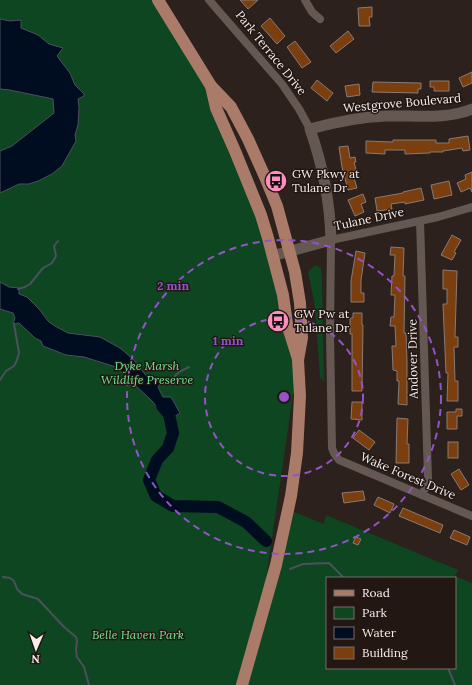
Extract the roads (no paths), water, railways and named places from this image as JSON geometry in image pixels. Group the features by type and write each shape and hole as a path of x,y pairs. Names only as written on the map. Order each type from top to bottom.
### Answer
{"main road":[{"path":"158,0 211,86 231,107 248,139 277,206 296,278 302,319 301,349 298,360"},
{"path":"211,86 216,108 233,145 261,215 282,295 287,324 298,360 300,396 297,453 291,496 278,559 242,685"}],"street":[{"name":"Park Terrace Drive","path":"209,0 282,84 299,109 310,129 318,152 327,188 330,212 332,448 336,457"},
{"path":"305,0 312,12 320,19"},
{"name":"Westgrove Boulevard","path":"310,129 367,117 445,115 472,109"},
{"name":"Tulane Drive","path":"272,256 331,240 420,221 472,207"},
{"name":"Andover Drive","path":"420,221 428,478 422,495"},
{"name":"Wake Forest Drive","path":"336,457 339,460 472,516"}],"water":[{"path":"0,19 10,21 21,20 21,28 38,35 49,44 63,48 57,56 70,73 75,85 84,94 84,96 78,99 79,108 78,125 75,135 76,141 62,166 52,174 38,181 29,184 19,184 0,193 0,151 12,146 54,113 53,99 0,89"},
{"path":"0,282 9,287 19,288 19,294 27,297 48,321 55,326 68,333 100,337 120,348 133,359 148,378 161,382 158,387 163,397 171,397 180,413 166,422 165,417 152,401 116,367 84,357 66,355 43,346 41,341 35,338 19,323 13,324 15,318 13,313 0,309"}],"waterway":[{"path":"18,289 30,284 43,268 52,263 56,256 54,246 58,241"},
{"path":"0,380 6,371 14,366 19,353 14,324"},
{"path":"159,382 166,382 172,379 179,372 189,367"},
{"path":"162,406 169,414 173,433 168,448 157,460 149,480 156,496 173,506 218,507 246,522 266,541"},
{"path":"290,569 303,564 329,563 343,577"},
{"path":"3,577 10,578 14,581 17,589 22,594 38,599 64,627 76,637 77,657 84,667 89,685"},
{"path":"448,669 455,685"}],"place":[{"name":"GW Pkwy at Tulane Dr","path":"276,181"},
{"name":"GW Pw at Tulane Dr","path":"278,321"}],"park label":[{"name":"Dyke Marsh Wildlife Preserve","path":"147,373"},
{"name":"Belle Haven Park","path":"138,635"}]}
